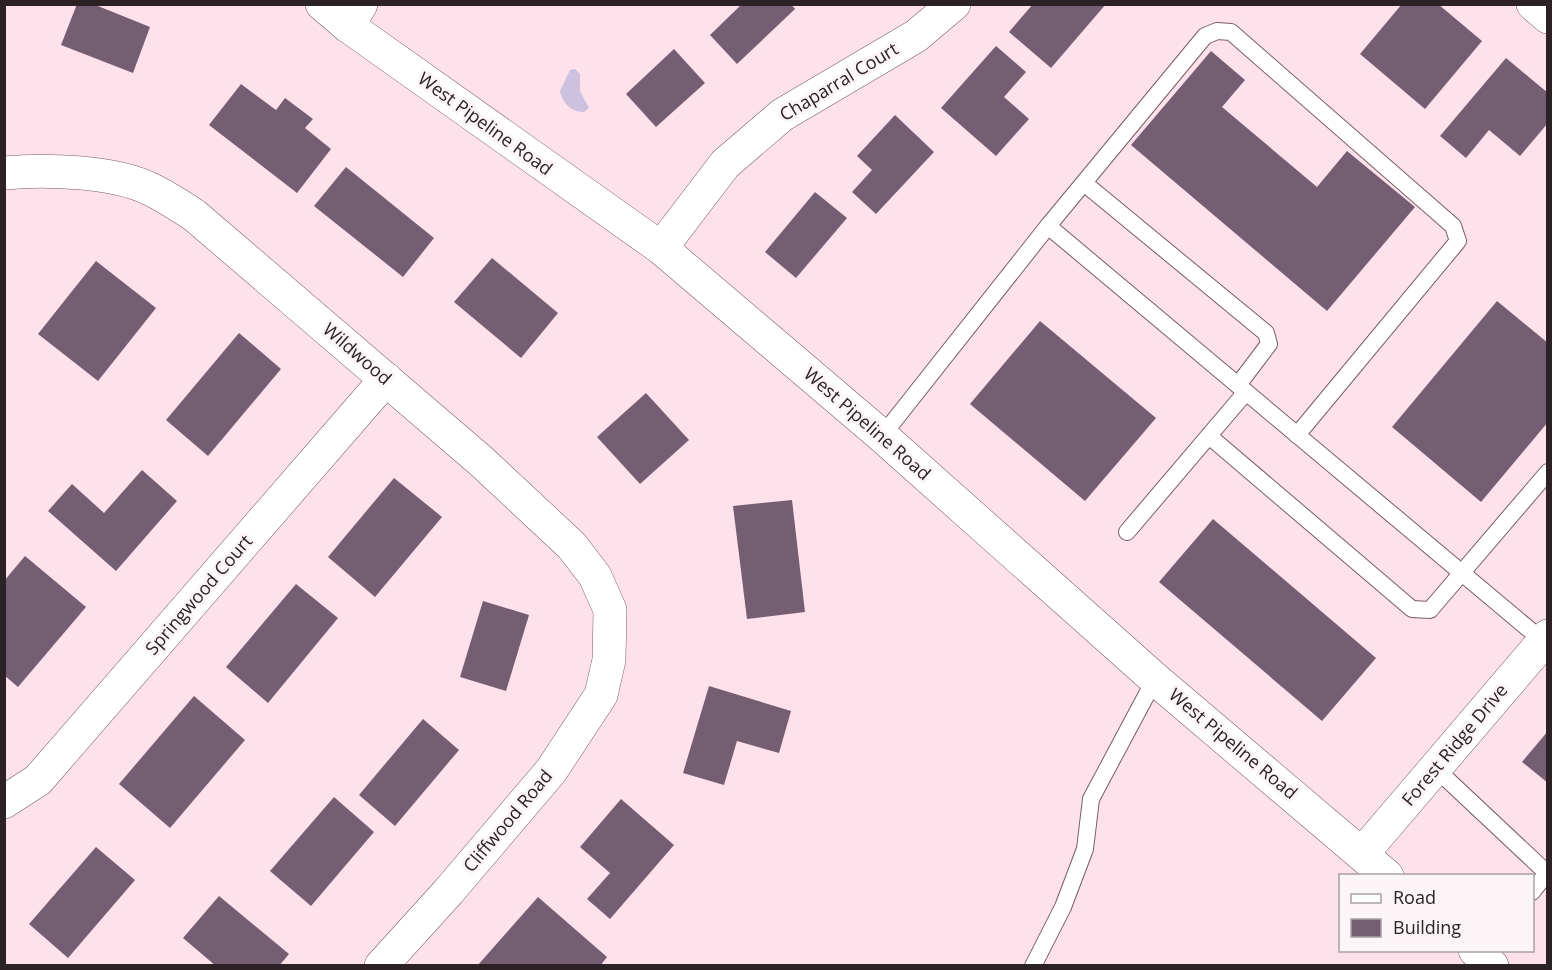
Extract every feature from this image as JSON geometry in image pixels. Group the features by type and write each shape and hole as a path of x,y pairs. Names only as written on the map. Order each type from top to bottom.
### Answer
{"street":[{"name":"West Pipeline Road","path":"322,4 355,15 661,248 882,436 1155,678 1385,874"},
{"name":"Chaparral Court","path":"661,248 725,164 782,115 916,36 954,4"},
{"path":"1533,4 1548,17"},
{"name":"Wildwood","path":"4,173 34,170 114,178 149,188 194,214 481,461 572,546 595,576 610,610 609,660"},
{"name":"Springwood Court","path":"4,802 38,780 386,379"},
{"name":"Forest Ridge Drive","path":"1362,854 1546,638"},
{"name":"Cliffwood Road","path":"381,966 449,891 551,771 601,695 609,660"}],"lane":[{"path":"882,436 1048,226 1205,36 1217,31 1231,32 1453,226 1458,240 1297,435"},
{"path":"1084,183 1266,333 1269,344 1209,436 1126,532"},
{"path":"1048,226 1463,573 1546,638"},
{"path":"1209,436 1412,609 1430,610 1548,472"},
{"path":"1033,966 1063,907 1085,849 1091,799 1155,678"},
{"path":"1436,768 1547,874 1534,891"}],"shaded area":[{"path":"575,69 580,74 580,91 589,108 584,112 575,111 568,106 560,91 570,70"}],"building":[{"path":"77,4 93,4 150,27 133,73 61,45"},
{"path":"742,4 791,4 795,9 737,64 710,35"},
{"path":"1033,4 1106,4 1051,68 1009,32"},
{"path":"1402,4 1438,4 1482,41 1425,109 1360,54"},
{"path":"996,46 1026,72 1004,97 1029,119 996,156 941,108"},
{"path":"674,49 705,83 656,127 626,94"},
{"path":"1211,51 1245,80 1222,107 1317,187 1347,151 1415,207 1327,311 1131,145"},
{"path":"1506,58 1548,93 1548,123 1520,156 1489,130 1466,158 1440,136"},
{"path":"241,84 276,110 285,98 313,119 305,128 331,149 297,193 209,125"},
{"path":"895,115 934,152 876,214 852,192 872,170 857,156"},
{"path":"346,167 434,238 403,277 314,206"},
{"path":"815,192 847,218 796,278 765,252"},
{"path":"492,258 558,313 521,358 454,302"},
{"path":"96,261 156,308 98,381 38,334"},
{"path":"1497,301 1548,343 1548,422 1481,502 1392,427"},
{"path":"1040,321 1156,418 1085,501 970,404"},
{"path":"239,333 281,369 208,456 166,420"},
{"path":"646,393 689,440 640,484 597,437"},
{"path":"142,470 177,501 116,571 48,511 72,484 104,513"},
{"path":"394,478 442,517 375,597 328,557"},
{"path":"792,500 805,612 747,619 733,506"},
{"path":"1213,519 1376,658 1322,721 1159,582"},
{"path":"25,556 86,607 18,687 4,675 4,581"},
{"path":"296,584 338,618 268,703 226,667"},
{"path":"483,601 529,615 506,691 460,677"},
{"path":"709,686 791,711 779,753 737,741 724,785 683,773"},
{"path":"194,696 245,740 170,828 119,784"},
{"path":"423,719 459,750 395,826 359,795"},
{"path":"1548,731 1548,783 1522,762"},
{"path":"334,797 374,832 311,906 270,871"},
{"path":"621,799 674,845 610,919 587,899 610,873 580,847"},
{"path":"96,847 135,880 68,958 29,924"},
{"path":"219,896 289,954 279,966 216,966 183,938"},
{"path":"538,897 607,957 600,966 477,966"}]}
